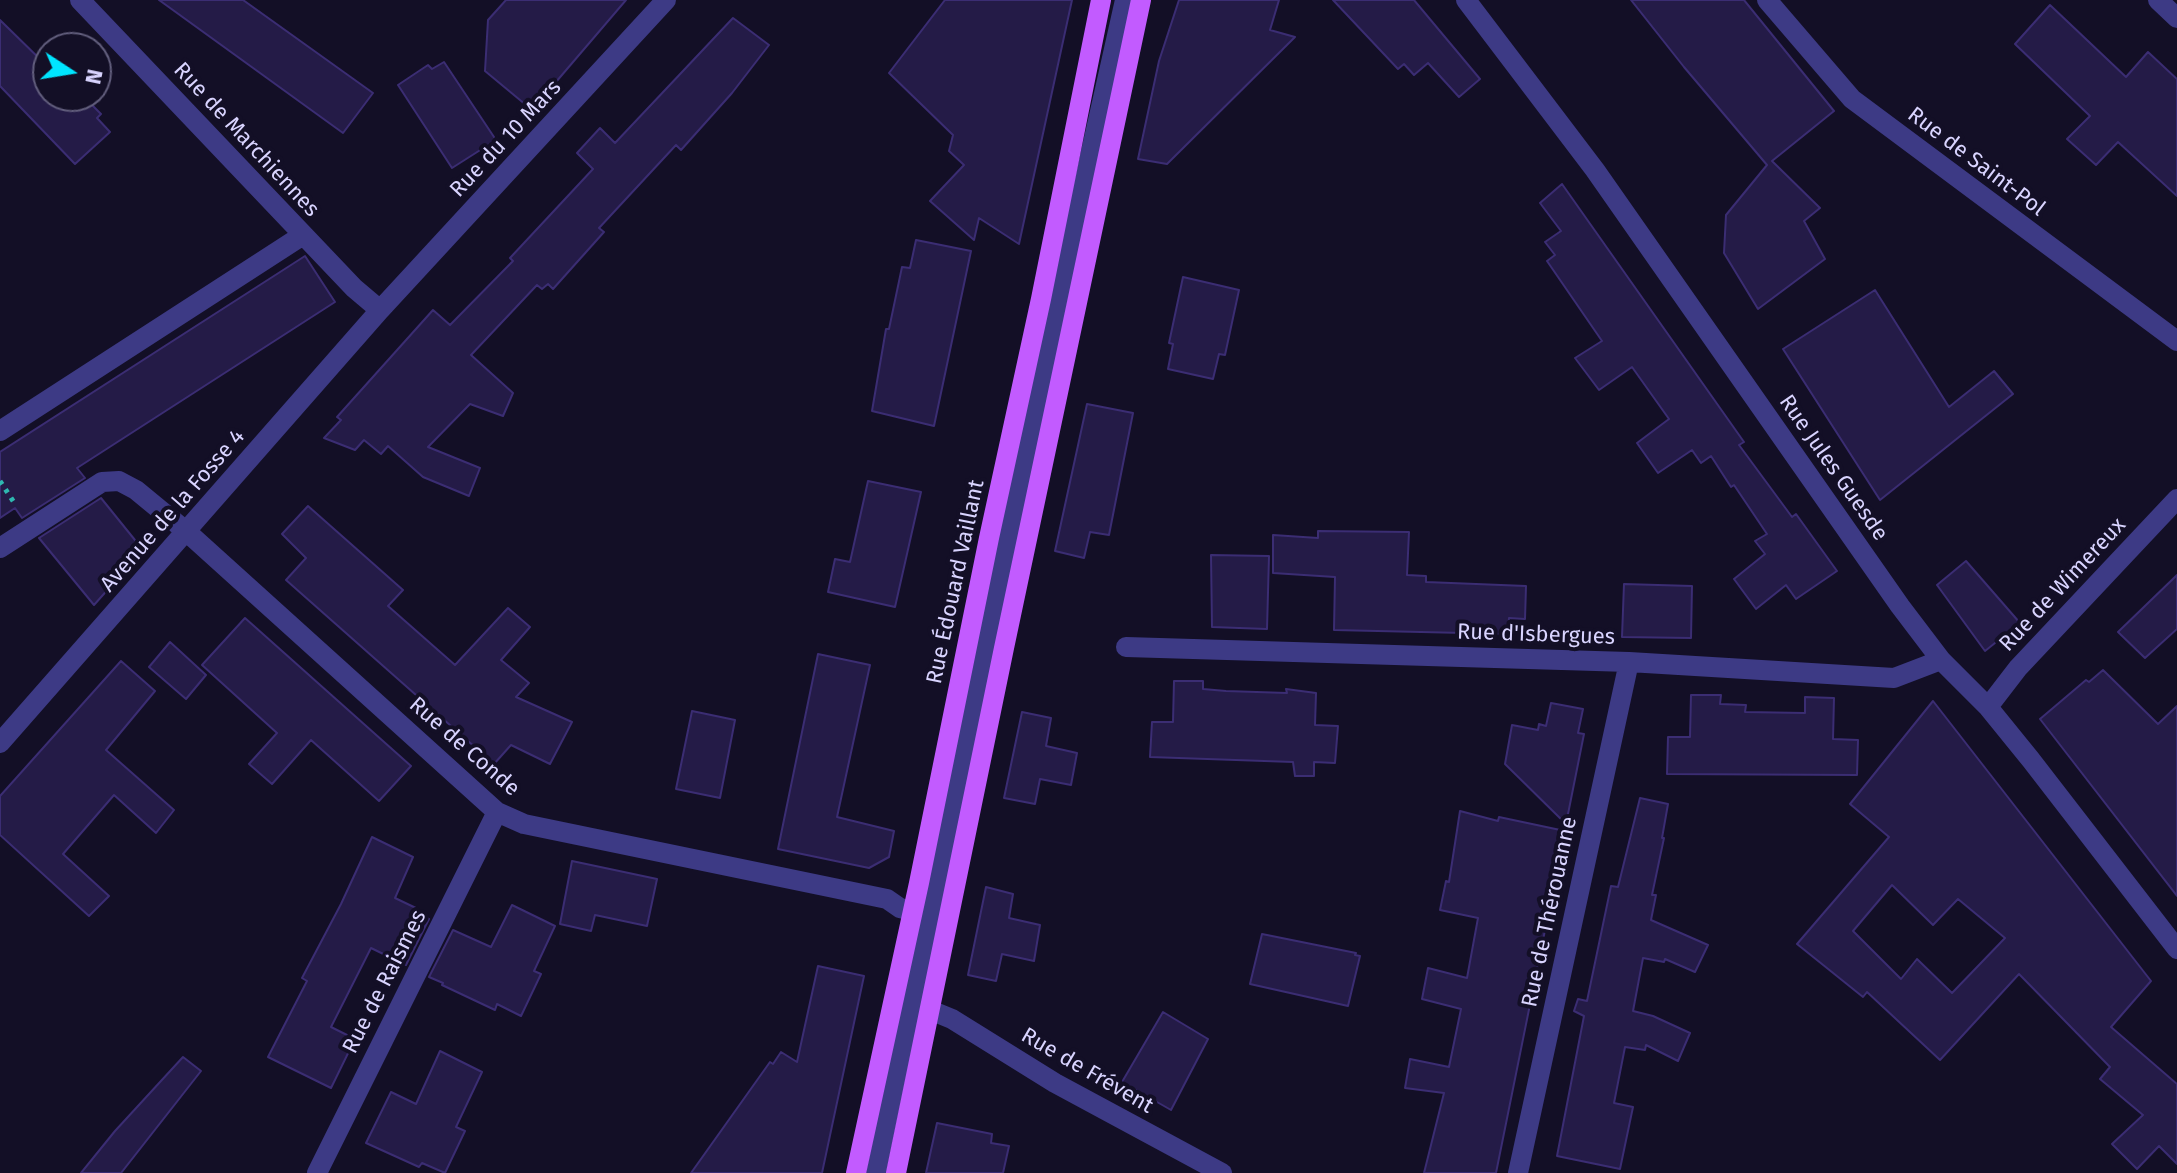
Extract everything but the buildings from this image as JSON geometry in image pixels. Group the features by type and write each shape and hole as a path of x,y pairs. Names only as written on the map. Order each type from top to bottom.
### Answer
{"main road":[{"name":"Rue Édouard Vaillant","path":"856,1173 1101,0"},
{"path":"896,1173 1141,0"}],"street":[{"name":"Rue de Marchiennes","path":"80,0 354,288 380,310"},
{"name":"Rue du 10 Mars","path":"380,310 666,0"},
{"path":"876,1173 1058,299 1125,0"},
{"name":"Rue Jules Guesde","path":"1466,0 1595,170 1900,606 1941,660 1988,707 2177,949"},
{"name":"Rue de Saint-Pol","path":"1767,0 1852,99 2177,341"},
{"path":"2158,0 2177,18"},
{"path":"0,431 303,235"},
{"name":"Avenue de la Fosse 4","path":"0,743 380,310"},
{"path":"0,548 102,482 119,481 136,490 187,532"},
{"name":"Rue de Wimereux","path":"1988,707 2018,668 2177,499"},
{"name":"Rue de Conde","path":"187,532 497,812 524,824 887,899 900,908 912,911"},
{"name":"Rue d'Isbergues","path":"1126,647 1629,662 1894,678 1941,660"},
{"name":"Rue de Thérouanne","path":"1518,1173 1629,662"},
{"name":"Rue de Raismes","path":"317,1173 497,812"},
{"name":"Rue de Frévent","path":"930,1010 952,1019 1055,1083 1222,1173"}]}
